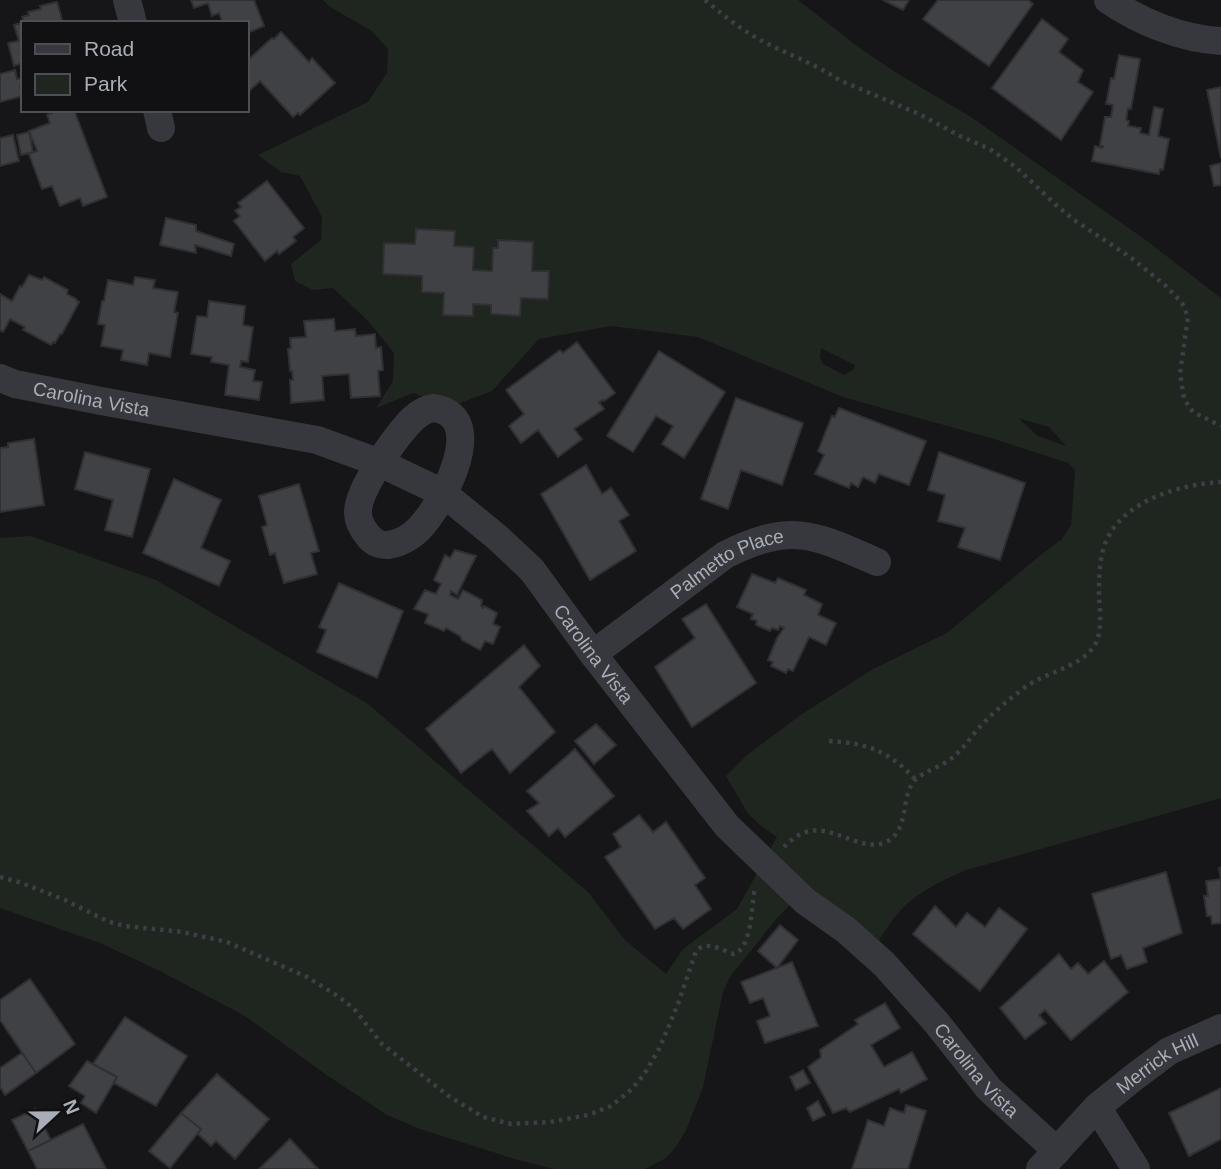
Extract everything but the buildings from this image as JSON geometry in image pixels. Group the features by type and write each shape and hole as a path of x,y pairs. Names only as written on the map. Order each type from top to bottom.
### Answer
{"street":[{"path":"127,0 132,21"},
{"path":"1108,0 1164,28 1201,40 1221,41"},
{"name":"Carolina Vista","path":"0,378 15,384 101,401 317,440 380,463 443,494 498,538 531,570 727,826 805,901 846,930 884,964 936,1022 1048,1160"},
{"path":"434,408 453,416 461,437 459,454 443,494 414,534 396,543 376,544 363,529 358,513 362,493 408,423 422,412 434,408"},
{"name":"Palmetto Place","path":"593,654 725,555 747,544 793,534 817,537 877,562"},
{"name":"Merrick Hill","path":"1048,1160 1097,1107 1168,1051 1221,1028"},
{"name":"Merrick Hill","path":"1097,1107 1136,1169"}],"path":[{"path":"705,0 738,26 766,43 828,72 839,80 919,114 990,149 1017,168 1074,220 1145,269 1177,297 1187,313 1188,325 1180,373 1184,398 1193,412 1221,426"},
{"path":"0,877 65,900 107,921 227,942 307,977 347,1003 382,1044 450,1097 483,1117 500,1123 519,1124 588,1115 611,1106 632,1090 645,1073 664,1039 696,951 708,945 734,954 743,948 758,878 788,843 809,831 832,832 873,845 892,838 901,823 909,792 916,780 953,758 995,711 1025,687 1078,660 1093,648 1100,625 1100,561 1105,542 1121,519 1148,500 1176,488 1221,482"},
{"path":"829,741 851,742 875,749 900,763 916,780"}],"green space":[{"path":"323,0 798,0 895,72 971,117 1147,241 1221,298 1221,798 963,871 912,900 898,913 879,940 809,886 778,917 730,977 723,992 703,1087 686,1130 666,1158 645,1169 554,1169 420,1129 387,1115 245,1016 158,970 100,943 0,908 0,538 31,536 156,580 368,704 588,892 625,940 666,974 683,949 737,909 777,837 747,812 726,776 747,755 802,714 873,669 947,633 1062,539 1071,525 1075,470 1068,463 991,438 846,398 698,337 611,326 539,339 492,391 452,406 413,393 376,408 393,381 394,353 369,322 333,288 313,290 295,281 291,264 321,240 322,217 300,176 281,172 258,155 368,102 387,73 388,49 372,31 330,7","holes":["821,348 855,365 854,369 844,375 823,364 820,357","1018,418 1049,427 1066,446 1038,436"]}]}
